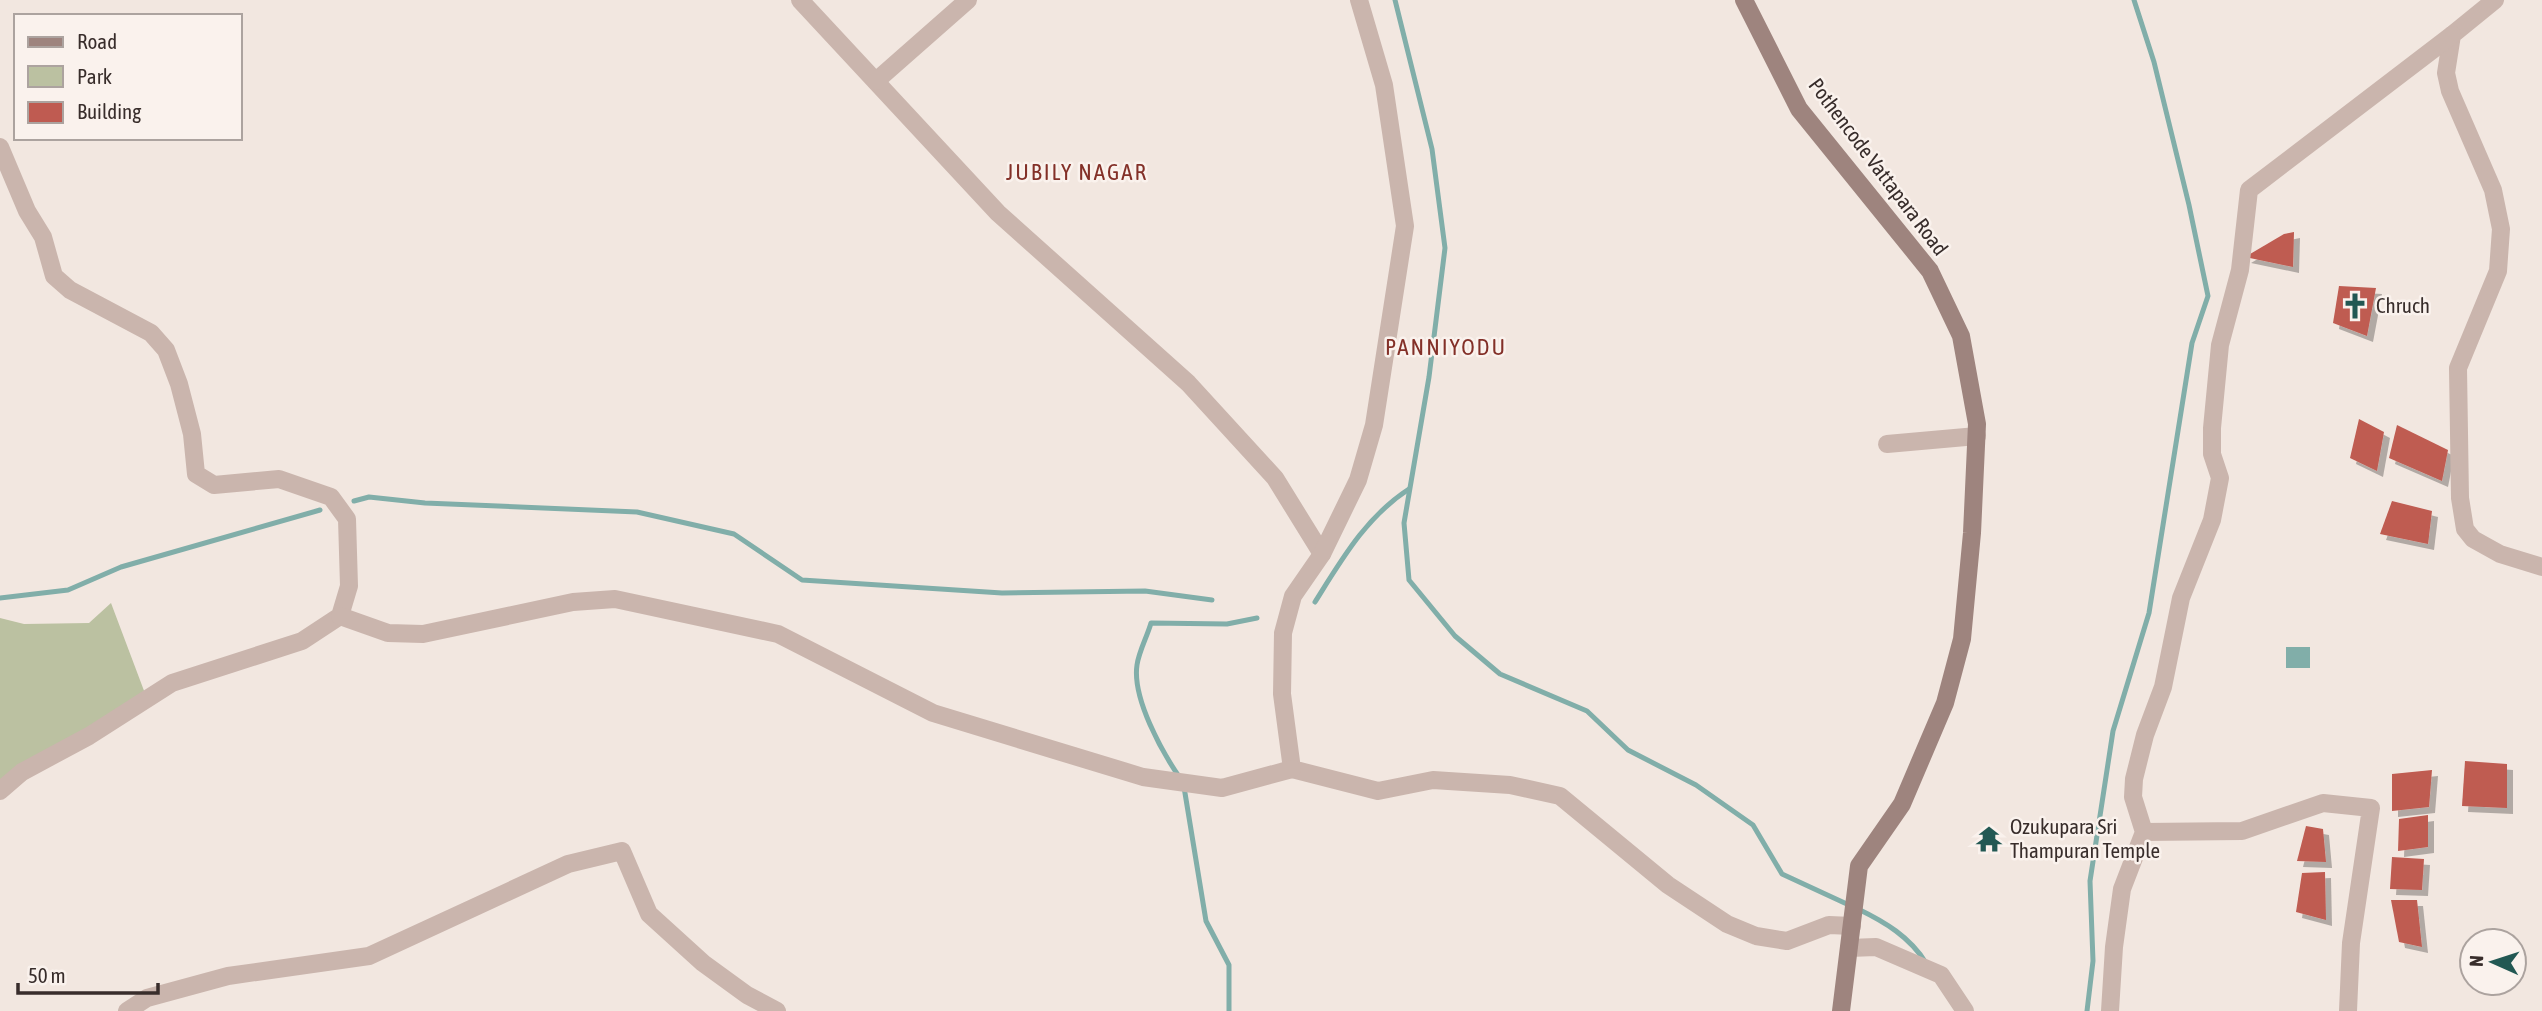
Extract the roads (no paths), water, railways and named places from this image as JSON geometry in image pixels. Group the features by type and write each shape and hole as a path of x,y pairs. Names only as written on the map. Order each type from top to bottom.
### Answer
{"main road":[{"name":"Pothencode Vattapara Road","path":"1744,0 1800,109 1930,271 1961,336 1977,436 1972,533 1962,639 1945,703 1902,803 1859,866 1841,1011"}],"street":[{"path":"800,0 998,213 1188,383 1275,478 1322,554"},
{"path":"876,81 968,0"},
{"path":"1292,769 1282,694 1283,633 1293,596 1322,554 1358,480 1374,425 1405,226 1384,85 1359,0"},
{"path":"2110,1011 2114,947 2122,889 2144,832 2133,797 2134,779 2145,735 2163,687 2181,598 2212,520 2220,478 2212,454 2212,428 2220,345 2240,270 2249,190 2496,0"},
{"path":"2452,35 2446,73 2450,91 2493,190 2501,229 2498,271 2458,368 2460,498 2465,529 2473,539 2500,554 2542,567"},
{"path":"0,147 27,211 43,237 54,276 70,290 152,333 166,351 189,421 195,474 214,485 279,479 331,497 347,519 349,586 340,616 302,641 172,683 89,736 22,772 0,791"},
{"path":"1887,444 1977,436"},
{"path":"340,616 388,633 423,635 573,602 615,599 675,610 778,634 933,713 1143,777 1222,788 1292,769 1378,791 1433,780 1510,785 1560,796 1668,885 1727,924 1756,936 1787,941 1829,925 1853,921"},
{"path":"2144,832 2242,831 2323,803 2371,808 2351,943 2348,1011"},
{"path":"127,1011 147,998 228,976 369,956 568,864 622,851 649,914 703,962 747,995 777,1011"},
{"path":"1849,947 1876,947 1941,975 1965,1011"}],"water":[{"path":"2286,647 2310,647 2310,668 2286,668"}],"waterway":[{"path":"1395,0 1432,149 1445,248 1429,377 1404,523 1409,580 1455,636 1500,674 1587,711 1628,750 1696,785 1753,825 1782,874 1849,905"},
{"path":"2087,1011 2093,961 2090,881 2113,731 2149,613 2192,343 2208,296 2154,62 2134,0"},
{"path":"1315,602 1367,526 1409,489"},
{"path":"354,501 369,497 425,503 637,512 734,534 802,580 1002,593 1145,591 1212,600"},
{"path":"0,598 68,590 121,567 320,510"},
{"path":"1180,778 1157,740 1139,693 1137,665 1151,623 1227,624 1257,618"},
{"path":"1184,787 1206,921 1229,965 1229,1011"},
{"path":"1858,909 1896,931 1926,963"}],"place":[{"name":"Chruch","path":"2355,306"},
{"name":"Ozukupara Sri Thampuran Temple","path":"1989,839"}],"district":[{"name":"JUBILY NAGAR","path":"1077,172"},
{"name":"PANNIYODU","path":"1446,347"}]}
